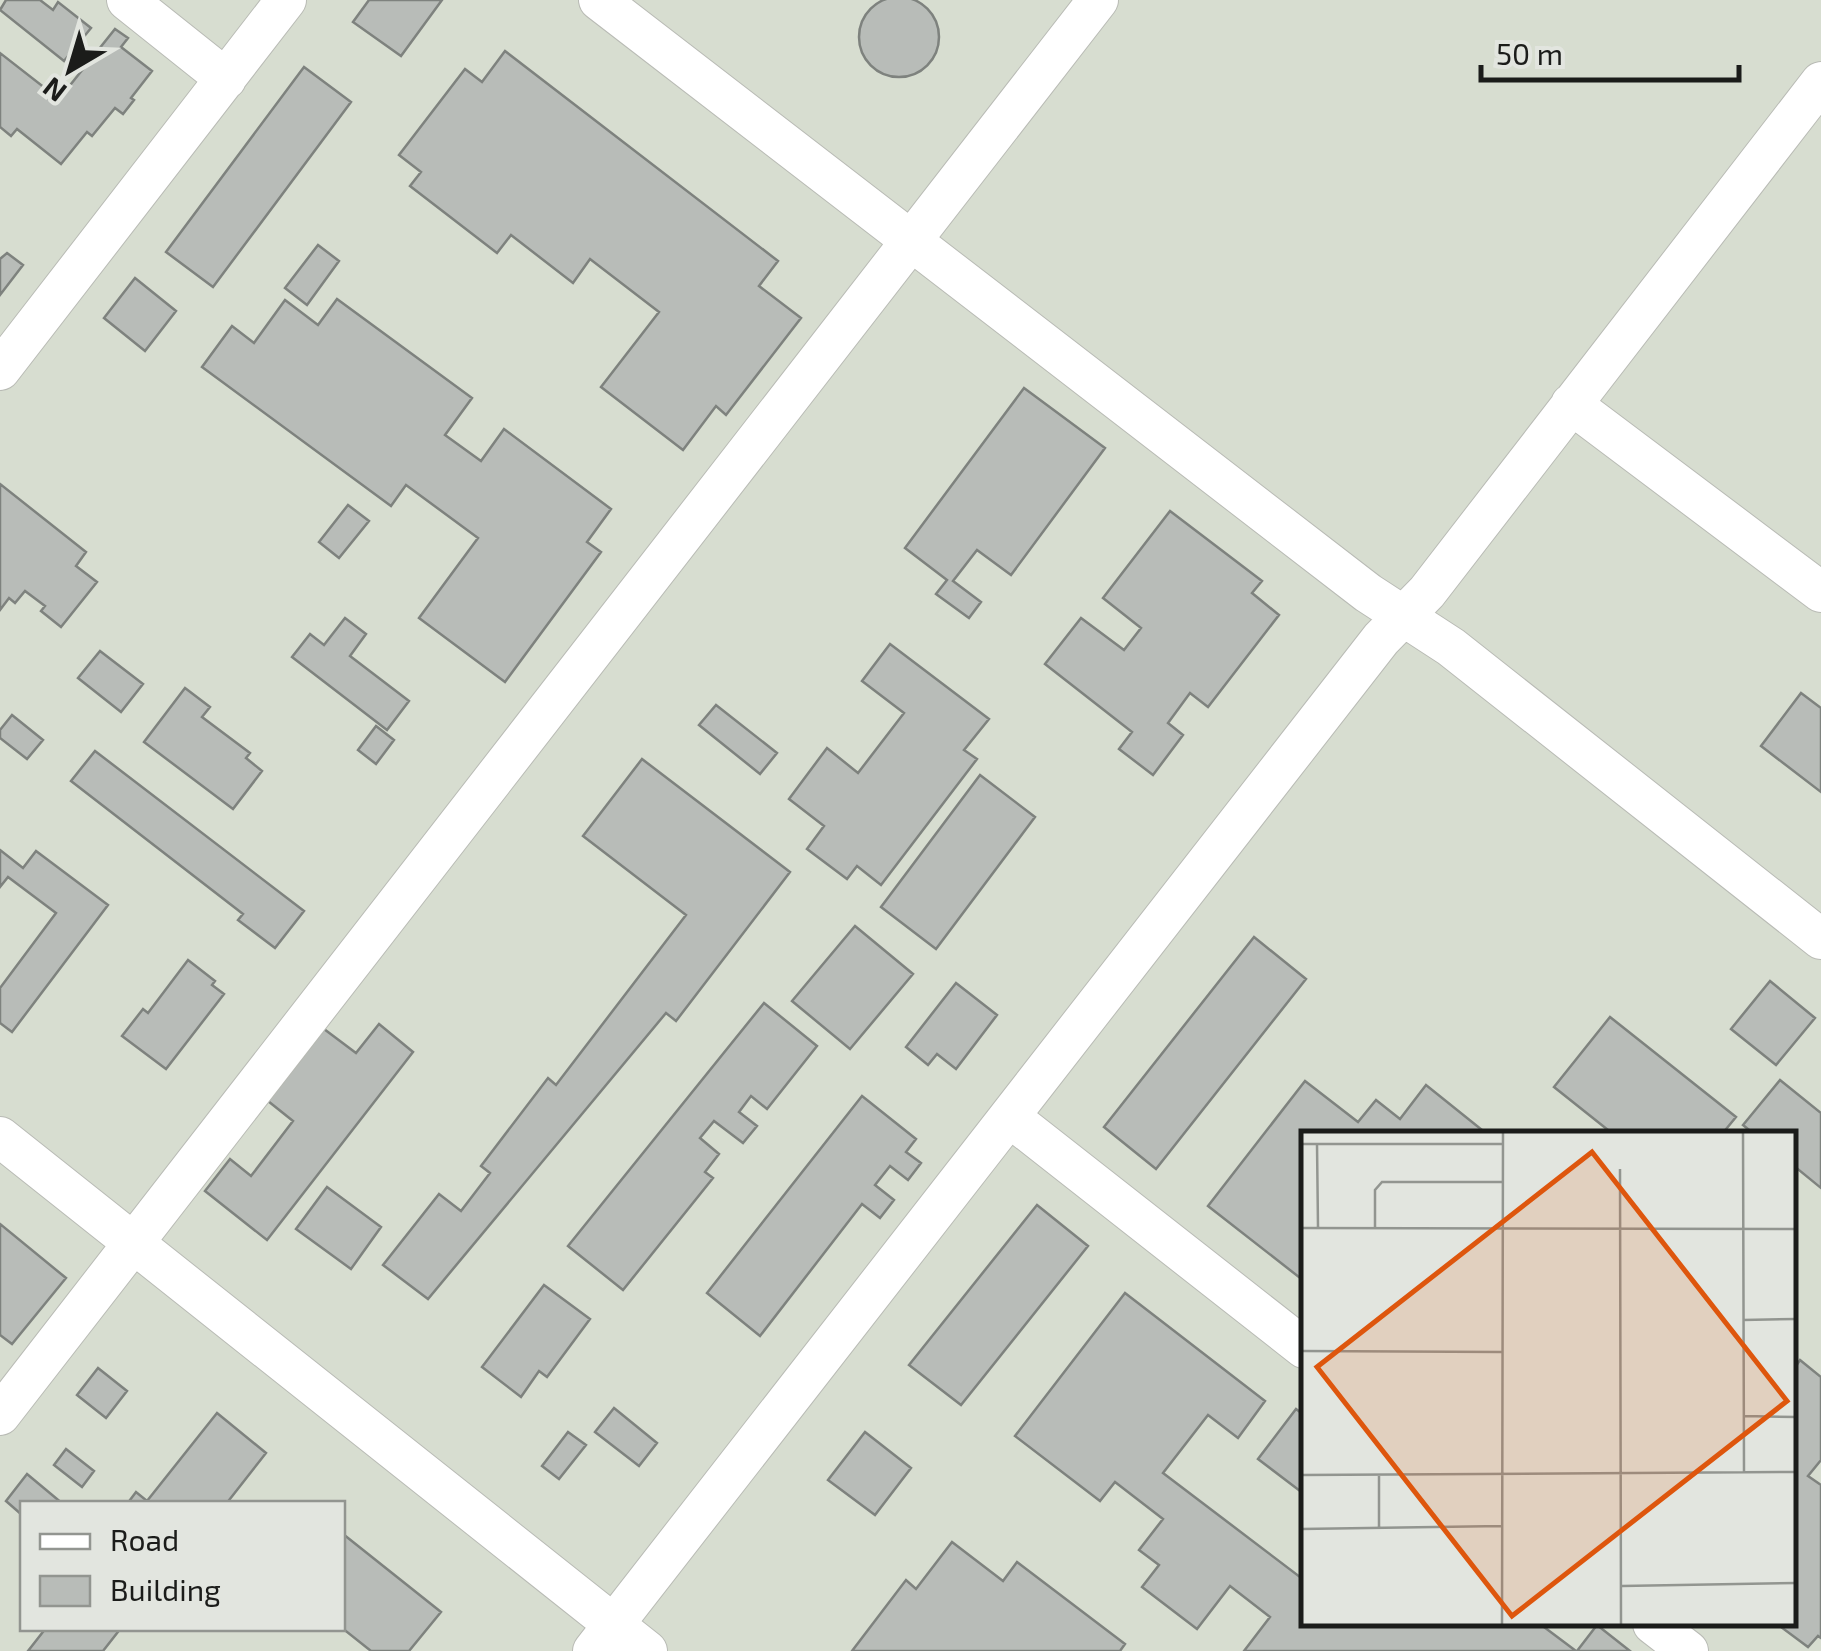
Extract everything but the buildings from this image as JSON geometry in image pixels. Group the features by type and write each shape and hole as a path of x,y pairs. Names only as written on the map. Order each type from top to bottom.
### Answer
{"lane":[{"path":"127,0 226,79"},
{"path":"0,370 286,0"},
{"path":"599,0 1336,569 1450,646 1821,939"},
{"path":"0,1415 1098,0"},
{"path":"603,1638 1381,640 1427,592 1821,82"},
{"path":"1570,404 1821,592"},
{"path":"1011,1118 1301,1346"},
{"path":"0,1137 136,1244 603,1638 646,1651"},
{"path":"1656,1626 1688,1651"}],"shaded area":[{"path":"0,0 1821,0 1821,1651 0,1651"}]}
